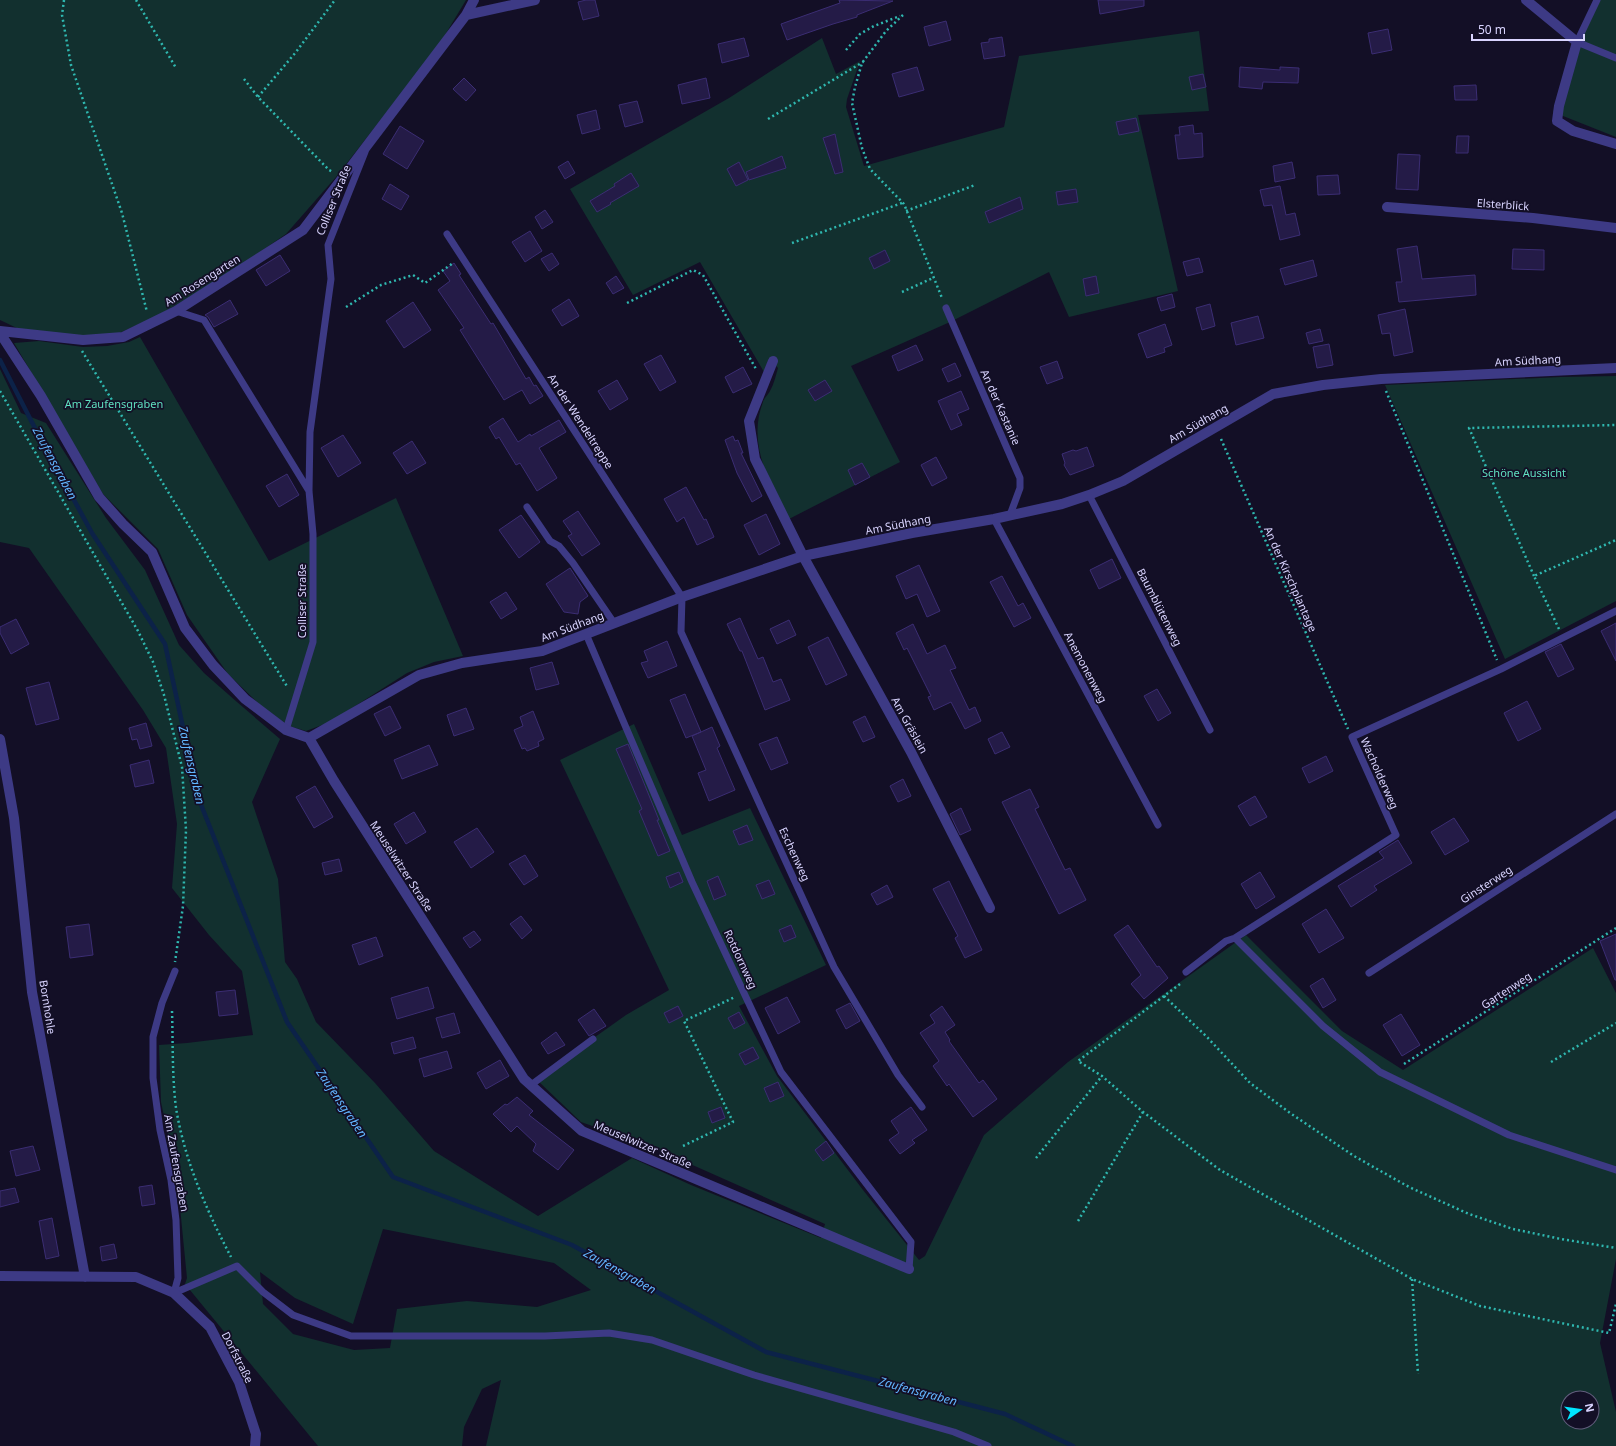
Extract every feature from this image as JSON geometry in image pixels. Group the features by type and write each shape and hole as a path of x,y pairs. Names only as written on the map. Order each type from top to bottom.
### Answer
{"street":[{"name":"Colliser Straße","path":"369,143 466,15 474,0"},
{"path":"466,15 535,0"},
{"path":"1526,0 1577,42 1559,106 1557,121 1573,131 1616,144"},
{"name":"Am Rosengarten","path":"0,332 83,340 123,337 176,311 303,230 369,143"},
{"name":"Elsterblick","path":"1387,207 1533,218 1616,228"},
{"path":"0,332 41,396 99,497 123,524 152,552 185,628 213,665 245,699 286,730 309,738"},
{"path":"773,361 749,421 755,459 803,556"},
{"name":"Am Südhang","path":"309,738 419,675 462,663 542,650 682,597 803,556 912,533 994,519 1090,495 1123,481 1273,394 1323,385 1381,379 1616,368"},
{"name":"Am Gräslein","path":"803,556 911,752 990,908"},
{"name":"Meuselwitzer Straße","path":"309,738 334,781 524,1079 582,1131 908,1269"},
{"name":"Bornhohle","path":"0,739 14,818 32,992 85,1277"},
{"path":"0,1276 136,1277 174,1293"},
{"name":"Dorfstraße","path":"174,1293 210,1327 239,1382 256,1434 255,1446"}],"lane":[{"path":"1596,0 1577,42 1616,58"},
{"name":"Colliser Straße","path":"286,730 313,642 313,534 309,491 310,432 331,279 328,245 369,143"},
{"name":"An der Wendeltreppe","path":"447,234 682,597"},
{"name":"An der Kastanie","path":"946,308 1020,478 1020,488 1010,515"},
{"name":"Colliser Straße","path":"176,311 204,320 309,491"},
{"name":"Baumblütenweg","path":"1090,495 1210,730"},
{"path":"527,507 550,541 559,546 573,563 614,623"},
{"name":"Anemonenweg","path":"994,519 1158,825"},
{"name":"Eschenweg","path":"682,597 681,632 834,967 898,1075 922,1107"},
{"name":"Wacholderweg","path":"1186,972 1226,941 1235,938 1396,835 1352,737 1500,669 1563,636 1616,611"},
{"name":"Rotdornweg","path":"586,634 692,882 781,1072 911,1242 908,1269"},
{"name":"Ginsterweg","path":"1369,973 1616,814"},
{"path":"1235,938 1323,1026 1380,1072 1508,1135 1616,1170"},
{"name":"Am Zaufensgraben","path":"174,1293 178,1278 176,1220 171,1180 160,1130 153,1078 153,1037 162,1003 175,971"},
{"path":"531,1085 593,1039"},
{"path":"174,1293 236,1266 263,1292 293,1315 351,1336 545,1336 609,1333 652,1340 754,1375 954,1432 988,1446"}],"path":[{"path":"64,0 62,15 71,65 122,213 150,324"},
{"path":"136,0 176,68"},
{"path":"258,96 296,52 335,0"},
{"path":"846,50 860,34 874,26 903,15 886,31 863,62 855,87 852,103 862,148 868,165 902,203 946,308"},
{"path":"768,119 863,62"},
{"path":"244,79 258,96 328,170 344,175"},
{"path":"906,211 975,185"},
{"path":"792,243 902,203"},
{"path":"346,307 381,285 413,275 425,283 462,257"},
{"path":"627,303 693,270 703,274 765,383"},
{"path":"902,292 933,278"},
{"path":"74,339 296,700"},
{"path":"1381,379 1500,669"},
{"path":"0,391 138,631 153,662 164,695 182,767 186,830 183,906 175,971"},
{"path":"1563,636 1534,576 1469,428 1616,425"},
{"name":"An der Kirschplantage","path":"1216,427 1352,737"},
{"path":"1534,576 1616,540"},
{"name":"Gartenweg","path":"1404,1064 1616,928"},
{"path":"1180,984 1078,1060 1102,1076 1143,1112 1220,1170 1412,1279 1480,1306 1609,1333 1616,1304"},
{"path":"683,1146 733,1122 684,1022 744,992"},
{"path":"1164,996 1207,1037 1250,1083 1290,1113 1354,1156 1402,1184 1469,1214 1513,1229 1616,1248"},
{"path":"172,1010 176,1108 189,1162 210,1218 236,1266"},
{"path":"1551,1062 1616,1023"},
{"path":"1036,1158 1102,1076"},
{"path":"1078,1221 1143,1112"},
{"path":"1412,1279 1418,1374"}],"green space":[{"path":"0,0 466,0 439,45 336,177 286,234 232,271 161,314 115,335 74,337 19,329 0,320"},
{"path":"1596,0 1616,0 1616,137 1553,112"},
{"path":"1199,31 1209,111 1138,115 1178,291 1069,317 1049,272 950,322 851,366 900,462 789,519 768,477 762,462 759,448 759,417 764,399 775,380 778,368 769,358 764,372 700,262 633,295 570,189 729,98 822,38 836,74 860,61 847,99 846,107 864,166 1004,127 1019,56"},
{"name":"Am Zaufensgraben","path":"140,337 269,561 396,498 463,656 434,662 407,673 330,722 306,731 289,726 259,704 228,674 187,615 158,549 103,494 14,343 39,341 83,347 107,346 129,342"},
{"path":"0,369 21,413 46,423 106,518 145,570 179,645 204,673 280,739 252,802 278,879 285,962 297,979 316,1022 375,1083 434,1151 538,1216 632,1158 691,1185 821,1238 825,1224 652,1147 581,1122 536,1079 626,1015 669,990 560,760 634,724 682,835 750,808 826,965 739,1006 777,1076 863,1190 919,1260 925,1256 984,1135 1068,1062 1246,935 1342,1031 1403,1070 1593,948 1616,993 1616,1259 1600,1343 1616,1412 1616,1446 486,1446 501,1380 482,1389 464,1427 462,1446 318,1446 185,1284 187,1278 177,1177 161,1102 159,1045 253,1035 242,971 209,935 172,888 177,824 166,748 143,710 29,548 0,542","holes":["383,1229 554,1263 591,1290 537,1307 467,1301 397,1309 390,1348 354,1350 293,1334 263,1304 260,1272 295,1298 353,1324"]},
{"name":"Schöne Aussicht","path":"1616,376 1616,601 1505,659 1385,385"}],"building":[{"path":"595,0 599,16 583,20 578,2"},
{"path":"839,0 893,1 857,15 857,17 787,40 781,24 840,3"},
{"path":"1098,0 1144,0 1144,6 1100,14"},
{"path":"946,21 951,40 929,46 924,27"},
{"path":"1388,29 1392,50 1372,54 1368,33"},
{"path":"1002,37 1005,56 984,59 981,43 989,42 989,39"},
{"path":"744,38 749,56 722,63 718,44"},
{"path":"917,67 924,90 899,97 892,74"},
{"path":"1240,67 1280,70 1280,67 1299,68 1298,83 1263,82 1262,89 1239,87"},
{"path":"1203,74 1206,87 1192,90 1189,77"},
{"path":"464,78 476,90 466,101 453,89"},
{"path":"706,78 710,98 682,104 678,85"},
{"path":"1476,85 1477,100 1455,100 1454,86"},
{"path":"637,101 643,122 625,127 619,105"},
{"path":"596,110 600,129 582,134 577,115"},
{"path":"1136,118 1139,131 1119,135 1116,122"},
{"path":"1193,125 1194,134 1202,133 1203,157 1178,159 1175,135 1180,135 1179,127"},
{"path":"400,126 424,141 407,169 383,154"},
{"path":"835,134 843,172 835,174 823,138"},
{"path":"1457,136 1469,136 1468,153 1456,153"},
{"path":"1398,154 1420,155 1418,190 1396,189"},
{"path":"782,156 786,168 749,180 746,172"},
{"path":"568,161 575,173 565,179 558,167"},
{"path":"739,162 748,180 736,186 727,169"},
{"path":"1292,162 1295,178 1275,182 1273,166"},
{"path":"631,173 639,186 597,212 590,201 615,186 614,184"},
{"path":"1338,175 1340,194 1318,195 1317,176"},
{"path":"390,184 409,196 401,210 382,199"},
{"path":"1280,186 1286,215 1295,213 1300,235 1280,240 1272,205 1264,206 1260,190"},
{"path":"1076,189 1078,202 1058,205 1056,192"},
{"path":"1020,197 1023,209 989,223 985,212"},
{"path":"545,210 553,222 542,229 535,217"},
{"path":"530,231 542,251 525,262 512,242"},
{"path":"1417,246 1422,279 1475,275 1476,295 1399,302 1396,282 1402,282 1397,249"},
{"path":"1513,249 1544,250 1544,270 1512,269"},
{"path":"885,250 890,261 874,269 869,258"},
{"path":"552,253 559,264 549,271 541,259"},
{"path":"280,255 290,271 266,286 256,270"},
{"path":"1199,258 1203,272 1187,276 1183,262"},
{"path":"1313,260 1317,276 1285,285 1280,269"},
{"path":"454,263 461,274 459,275 491,324 493,323 526,379 529,377 534,386 536,385 543,396 530,404 522,390 504,400 460,330 464,328 438,290 450,281 443,271"},
{"path":"616,276 624,288 613,294 606,283"},
{"path":"1096,276 1099,293 1086,296 1083,279"},
{"path":"1172,294 1175,307 1161,311 1157,298"},
{"path":"569,299 579,316 562,326 552,310"},
{"path":"230,300 238,314 214,327 205,315"},
{"path":"413,302 431,330 404,348 386,321"},
{"path":"1210,304 1215,326 1202,330 1196,308"},
{"path":"1405,309 1413,352 1394,356 1390,333 1382,334 1378,315"},
{"path":"1258,316 1264,338 1236,345 1231,323"},
{"path":"1165,324 1172,345 1164,348 1165,352 1147,358 1138,334"},
{"path":"1320,329 1323,341 1309,344 1306,333"},
{"path":"1329,344 1333,365 1317,368 1313,347"},
{"path":"916,345 923,360 898,371 892,356"},
{"path":"661,355 676,382 660,391 644,364"},
{"path":"1057,361 1063,378 1047,384 1040,367"},
{"path":"955,363 961,376 948,382 942,369"},
{"path":"743,367 752,384 733,393 725,377"},
{"path":"617,380 628,399 610,410 598,391"},
{"path":"825,380 832,391 815,401 808,390"},
{"path":"961,391 969,409 957,414 962,425 951,430 938,401"},
{"path":"503,418 518,442 530,434 531,436 559,420 566,432 539,448 557,478 537,491 520,463 516,465 499,437 496,439 489,427"},
{"path":"343,435 361,463 338,477 321,448"},
{"path":"733,436 735,441 738,440 743,453 741,453 762,496 752,502 737,473 725,440"},
{"path":"412,441 426,463 407,474 393,453"},
{"path":"1087,447 1094,466 1070,475 1064,465 1065,463 1062,454"},
{"path":"936,457 947,478 932,486 921,465"},
{"path":"862,463 870,477 855,485 848,470"},
{"path":"287,474 299,495 279,507 266,486"},
{"path":"686,487 704,520 706,519 714,537 697,545 684,517 677,522 664,499"},
{"path":"578,511 600,544 582,556 568,536 572,534 563,521"},
{"path":"766,514 780,544 759,555 744,525"},
{"path":"521,515 540,542 519,558 499,530"},
{"path":"1112,559 1121,578 1099,589 1090,570"},
{"path":"919,565 940,611 927,617 917,594 906,599 896,576"},
{"path":"570,568 588,596 580,602 578,614 564,612 546,584"},
{"path":"1002,576 1018,606 1023,603 1031,618 1014,627 990,582"},
{"path":"506,592 517,609 501,619 490,602"},
{"path":"740,618 758,659 763,657 773,682 781,679 790,700 765,710 742,651 740,651 727,624"},
{"path":"16,619 29,644 11,654 0,633 0,627"},
{"path":"789,620 796,635 777,644 770,629"},
{"path":"1616,623 1616,661 1601,631"},
{"path":"913,624 927,654 945,645 956,668 950,670 969,710 975,707 981,721 965,729 951,702 934,710 928,697 931,696 907,648 904,650 896,633"},
{"path":"828,637 847,675 826,685 808,647"},
{"path":"667,641 677,666 648,678 641,663 648,661 644,651"},
{"path":"1561,644 1574,669 1558,677 1545,652"},
{"path":"552,662 559,684 536,690 530,668"},
{"path":"49,682 59,719 36,725 26,688"},
{"path":"1157,689 1171,713 1158,721 1144,696"},
{"path":"685,694 701,732 686,738 670,700"},
{"path":"1527,701 1541,729 1518,741 1504,713"},
{"path":"390,706 401,728 385,736 374,714"},
{"path":"466,708 474,729 454,736 447,715"},
{"path":"533,711 544,739 538,742 539,746 527,751 525,748 522,749 514,730 523,726 520,717"},
{"path":"865,716 875,737 863,742 853,722"},
{"path":"146,723 152,746 140,749 137,739 132,740 129,728"},
{"path":"712,727 720,746 717,748 735,790 709,801 698,773 706,770 692,736"},
{"path":"1002,732 1010,747 995,754 988,739"},
{"path":"777,737 788,763 771,770 759,744"},
{"path":"628,744 670,851 658,856 639,811 642,809 616,749"},
{"path":"429,745 438,765 402,779 394,760"},
{"path":"1326,756 1333,771 1309,783 1302,768"},
{"path":"149,760 154,783 135,787 130,765"},
{"path":"903,779 911,796 898,802 890,786"},
{"path":"315,786 333,817 314,828 296,797"},
{"path":"1030,789 1039,807 1035,809 1065,870 1070,868 1086,900 1059,914 1002,802"},
{"path":"1255,796 1267,817 1250,826 1238,806"},
{"path":"961,808 971,830 960,835 950,814"},
{"path":"414,812 426,832 406,844 394,824"},
{"path":"1454,818 1469,841 1445,855 1431,832"},
{"path":"747,825 753,840 739,845 733,831"},
{"path":"477,828 494,852 471,868 454,842"},
{"path":"1398,840 1412,863 1374,886 1377,890 1351,907 1338,886 1384,858 1379,852"},
{"path":"525,855 538,876 524,885 509,864"},
{"path":"339,859 342,871 325,875 322,863"},
{"path":"679,872 683,882 670,888 666,877"},
{"path":"1260,872 1275,897 1256,909 1241,884"},
{"path":"718,876 726,895 714,900 707,881"},
{"path":"769,880 775,894 762,899 756,885"},
{"path":"949,881 982,950 965,958 955,938 958,936 933,889"},
{"path":"887,885 893,897 877,905 871,894"},
{"path":"1326,909 1344,938 1319,953 1302,924"},
{"path":"521,916 532,930 522,939 510,924"},
{"path":"89,924 93,955 70,958 66,927"},
{"path":"791,925 796,937 784,942 779,930"},
{"path":"1128,925 1157,967 1159,966 1168,978 1144,999 1131,984 1141,975 1114,935"},
{"path":"474,931 481,940 470,948 463,938"},
{"path":"1616,934 1616,980 1615,980 1600,941"},
{"path":"376,937 383,956 359,965 352,945"},
{"path":"1323,978 1336,1000 1323,1008 1310,986"},
{"path":"428,987 434,1008 397,1019 391,998"},
{"path":"235,990 238,1014 219,1016 216,992"},
{"path":"787,997 800,1022 778,1034 765,1008"},
{"path":"850,1003 860,1021 846,1029 836,1010"},
{"path":"678,1006 683,1016 669,1023 664,1013"},
{"path":"942,1006 955,1025 945,1032 950,1040 949,1041 979,1083 983,1080 997,1099 973,1117 949,1084 947,1086 933,1066 939,1061 920,1033 935,1023 930,1015"},
{"path":"594,1009 606,1026 589,1036 578,1020"},
{"path":"739,1012 745,1023 734,1029 728,1018"},
{"path":"454,1013 460,1033 442,1038 436,1018"},
{"path":"1401,1014 1420,1045 1402,1056 1383,1025"},
{"path":"556,1032 565,1045 548,1054 541,1043"},
{"path":"413,1037 416,1048 394,1054 391,1043"},
{"path":"753,1047 759,1058 745,1065 739,1054"},
{"path":"447,1051 452,1068 424,1077 419,1059"},
{"path":"500,1060 509,1076 486,1089 477,1073"},
{"path":"778,1082 784,1096 770,1102 764,1088"},
{"path":"517,1097 533,1111 529,1115 574,1150 558,1170 533,1151 536,1144 517,1126 511,1132 493,1114 505,1104 507,1105"},
{"path":"721,1107 725,1118 712,1123 708,1112"},
{"path":"911,1107 927,1130 912,1140 915,1143 900,1154 889,1140 899,1133 891,1121"},
{"path":"826,1141 834,1153 823,1161 815,1150"},
{"path":"33,1146 40,1170 16,1176 10,1151"},
{"path":"152,1185 155,1204 142,1206 139,1187"},
{"path":"15,1188 19,1202 0,1207 0,1191"},
{"path":"52,1218 59,1256 46,1259 39,1221"},
{"path":"114,1244 117,1258 102,1261 100,1247"}],"waterway":[{"name":"Zaufensgraben","path":"0,360 92,533 165,644 198,797 287,1022 393,1177 572,1245 766,1352 1005,1414 1073,1446"}]}
